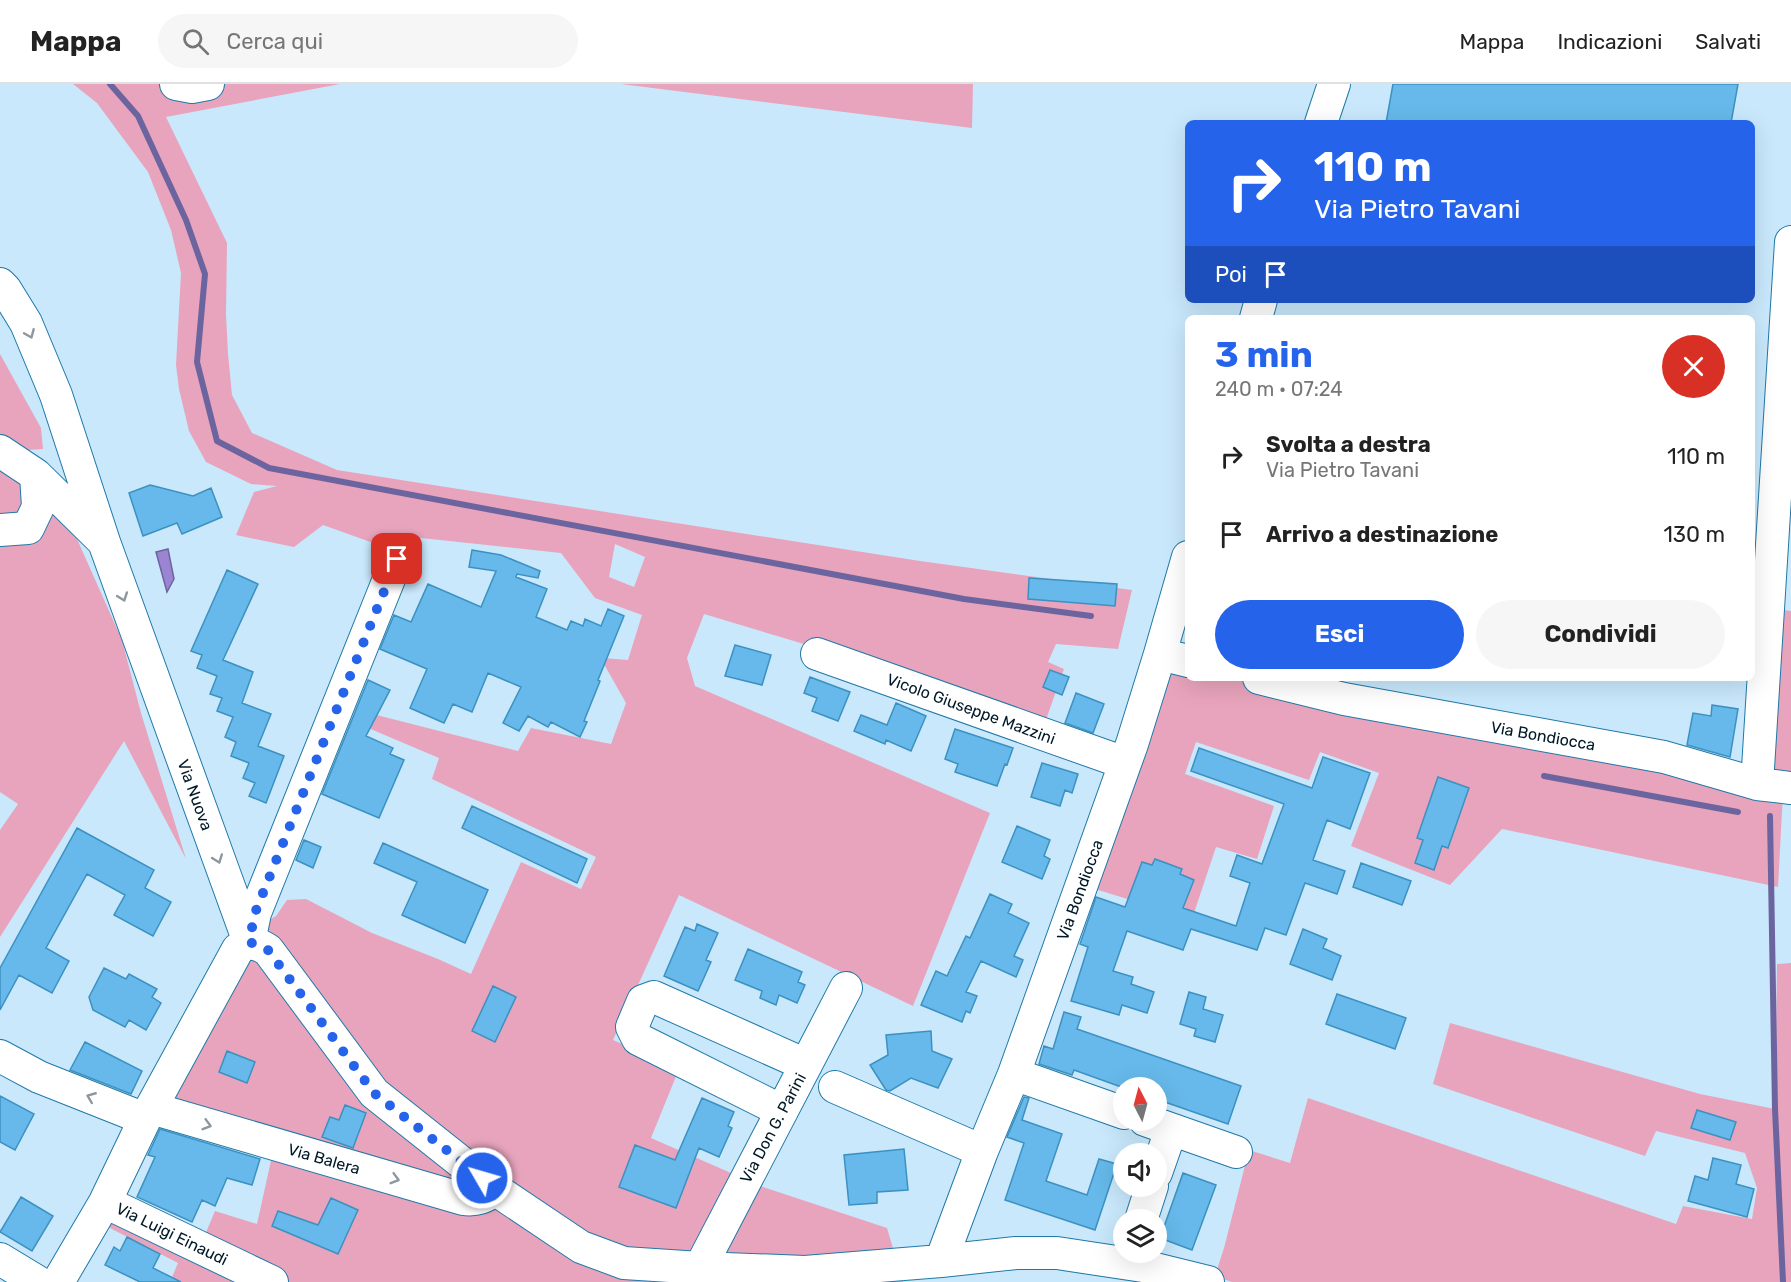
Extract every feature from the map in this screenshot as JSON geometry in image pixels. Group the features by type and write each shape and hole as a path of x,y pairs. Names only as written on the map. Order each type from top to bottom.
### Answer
{"street":[{"path":"176,84 192,87 208,84"},
{"path":"1322,120 1334,84"},
{"path":"1756,784 1791,242"},
{"name":"Via Nuova","path":"0,284 26,323 56,395 104,542 249,942"},
{"path":"0,451 36,475 104,542"},
{"path":"0,530 28,528 38,507 36,475"},
{"path":"58,1282 105,1202 148,1114 238,949 249,942 255,913 397,559"},
{"name":"Via Bondiocca","path":"941,1261 982,1151 1014,1074 1125,763 1174,657 1185,578"},
{"name":"Vicolo Giuseppe Mazzini","path":"818,654 1125,763"},
{"name":"Via Bondiocca","path":"1271,681 1344,699 1664,757 1756,784 1791,788"},
{"path":"249,942 268,950 374,1093 496,1190 581,1247 624,1263 805,1272 1016,1254 1057,1253 1113,1257"},
{"name":"Via Don G. Parini","path":"700,1268 846,988"},
{"path":"782,1111 638,1039 632,1027 643,1001 654,997 806,1065"},
{"name":"Via Balera","path":"0,1056 39,1077 148,1114 463,1199 483,1198 496,1190"},
{"path":"1014,1074 1113,1109"},
{"path":"835,1087 982,1151"},
{"path":"1167,1128 1236,1152"},
{"name":"Via Luigi Einaudi","path":"105,1202 272,1282"},
{"path":"0,1259 38,1282"},
{"path":"1137,1263 1208,1282"}],"shaded area":[{"path":"73,84 340,84 166,117 227,243 226,314 232,395 252,433 337,470 920,561 1132,590 1118,649 1056,644 1048,662 1064,669 1043,728 834,653 704,614 687,658 695,686 990,813 913,1006 679,895 613,1040 679,1069 651,1138 763,1187 887,1228 903,1282 170,1282 178,1263 108,1227 117,1210 199,1249 215,1211 257,1224 274,1147 154,1112 248,932 276,916 287,900 306,899 372,933 471,974 521,862 581,889 596,857 432,779 439,758 354,722 357,710 518,751 531,728 611,744 626,703 605,666 591,657 628,660 642,615 595,598 561,553 412,537 406,552 323,525 294,547 236,535 254,492 277,486 251,484 206,462 189,431 176,365 181,273 171,230 148,172 97,103","holes":["615,544 645,557 634,587 609,577"]},
{"path":"621,84 973,84 972,128"},
{"path":"0,354 41,428 43,449 11,451 0,446"},
{"path":"0,455 63,504 122,640 141,713 186,859 124,741 0,937 0,830 18,804 0,792"},
{"path":"168,549 174,579 167,592 156,552"},
{"path":"1769,608 1791,611 1791,793 1783,793 1778,887 1502,829 1450,885 1351,846 1379,773 1320,752 1309,780 1196,742 1185,774 1274,806 1257,859 1216,847 1192,919 1095,889 1144,663 1185,661 1185,681 1255,681 1330,700 1756,790"},
{"path":"1791,963 1791,1282 1232,1282 1215,1276 1249,1150 1290,1163 1308,1098 1676,1224 1683,1206 1752,1219 1757,1188 1745,1153 1656,1131 1645,1156 1433,1084 1450,1023 1700,1094 1775,1109 1777,964"}],"building":[{"path":"1393,84 1738,84 1732,120 1387,120"},
{"path":"150,485 193,496 211,488 222,517 182,534 177,523 143,536 129,493"},
{"path":"472,550 501,555 540,571 538,578 517,574 516,577 547,589 536,617 567,630 571,621 583,626 585,619 601,626 608,609 624,616 598,680 600,681 580,737 551,722 548,727 528,716 519,731 503,723 521,687 488,673 472,712 453,704 444,723 410,708 427,669 380,649 394,615 411,622 428,584 481,607 496,571 469,567"},
{"path":"227,570 258,584 223,660 253,672 242,703 271,714 258,746 284,756 266,803 249,796 255,783 243,778 249,763 231,756 236,742 225,737 233,717 217,711 222,698 210,694 217,676 197,668 202,655 191,651"},
{"path":"1029,578 1117,584 1115,606 1028,599"},
{"path":"735,645 771,655 762,685 725,676"},
{"path":"1050,670 1069,677 1062,695 1043,687"},
{"path":"810,677 850,692 838,721 812,711 817,698 804,693"},
{"path":"368,680 390,690 366,736 393,748 390,754 404,760 379,818 322,794"},
{"path":"1076,693 1104,704 1093,733 1065,723"},
{"path":"896,703 926,716 911,751 886,740 885,744 854,731 861,715 887,725"},
{"path":"1712,705 1738,709 1730,757 1687,745 1693,713 1711,716"},
{"path":"955,729 1013,748 997,786 955,772 958,764 945,759"},
{"path":"1199,748 1312,788 1323,757 1370,773 1350,829 1327,820 1313,860 1345,871 1337,894 1305,883 1286,935 1265,928 1257,950 1191,929 1183,950 1127,931 1113,971 1133,977 1131,984 1154,992 1147,1013 1122,1005 1119,1015 1071,1001 1088,947 1080,944 1096,897 1125,907 1142,862 1152,865 1155,859 1182,869 1180,874 1194,880 1183,908 1236,926 1250,883 1230,876 1237,855 1262,864 1284,804 1191,771"},
{"path":"1042,763 1078,774 1072,793 1065,790 1060,806 1031,797"},
{"path":"1438,777 1469,788 1448,848 1442,846 1434,870 1415,863 1423,840 1417,838"},
{"path":"472,806 587,859 577,883 462,828"},
{"path":"1017,826 1050,840 1044,856 1050,859 1042,879 1002,862"},
{"path":"77,828 154,870 145,888 171,902 153,936 114,915 125,895 87,874 46,948 69,961 52,993 19,975 0,1010 0,968"},
{"path":"304,840 321,847 313,868 296,860"},
{"path":"383,843 488,890 465,943 402,915 417,882 374,863"},
{"path":"1361,863 1411,881 1402,905 1353,887"},
{"path":"990,894 1012,904 1008,913 1029,923 1014,956 1023,960 1016,977 981,961 966,992 977,996 970,1013 966,1011 962,1022 921,1005 936,971 947,976 966,936 970,938"},
{"path":"697,924 718,933 706,960 711,962 698,991 664,976 685,927 695,931"},
{"path":"1303,929 1327,939 1323,948 1341,956 1332,980 1290,964"},
{"path":"748,949 802,972 798,982 805,985 797,1003 779,995 776,1005 760,998 762,991 735,980"},
{"path":"104,968 126,979 129,974 157,989 152,997 161,1003 146,1030 129,1020 125,1027 93,1010 89,997"},
{"path":"493,986 516,997 495,1042 472,1031"},
{"path":"1189,992 1206,997 1203,1009 1223,1015 1215,1042 1194,1036 1196,1029 1180,1024"},
{"path":"1337,994 1406,1018 1395,1049 1326,1024"},
{"path":"1064,1012 1081,1017 1077,1029 1241,1086 1228,1124 1167,1103 1167,1077 1113,1077 1113,1084 1074,1070 1072,1075 1039,1064 1044,1046 1053,1049"},
{"path":"931,1031 932,1051 952,1059 938,1088 911,1078 890,1091 886,1090 870,1065 888,1055 886,1035"},
{"path":"85,1042 142,1071 131,1094 70,1070"},
{"path":"227,1051 255,1062 247,1083 219,1072"},
{"path":"0,1096 34,1114 15,1150 0,1142"},
{"path":"1024,1097 1029,1098 1022,1120 1062,1134 1046,1181 1087,1195 1099,1159 1113,1163 1113,1176 1095,1230 1005,1200 1024,1143 1007,1137"},
{"path":"702,1098 734,1112 728,1126 732,1128 719,1157 699,1148 676,1208 619,1187 635,1145 675,1160"},
{"path":"345,1105 366,1113 353,1148 322,1137 330,1117 339,1120"},
{"path":"1697,1110 1736,1122 1730,1140 1691,1128"},
{"path":"160,1129 260,1159 252,1185 227,1178 215,1206 202,1200 192,1222 137,1197 155,1157 148,1155"},
{"path":"904,1149 908,1190 877,1192 877,1203 849,1205 844,1155"},
{"path":"1713,1158 1741,1165 1736,1184 1754,1189 1747,1217 1688,1201 1695,1176 1708,1180"},
{"path":"1183,1173 1216,1185 1192,1250 1167,1241 1167,1218"},
{"path":"21,1197 53,1216 32,1251 0,1232"},
{"path":"331,1198 358,1210 338,1254 272,1226 278,1211 318,1225"},
{"path":"127,1237 160,1254 153,1268 181,1282 140,1282 105,1265 114,1247 120,1251"}],"waterway":[{"path":"110,84 138,116 186,220 205,274 197,362 217,441 269,468 964,599 1091,616"},
{"path":"1544,776 1738,812"},
{"path":"1770,816 1775,1109 1783,1282"}],"route":[{"path":"397,559 255,913 249,942 268,950 374,1093 482,1178"}]}
